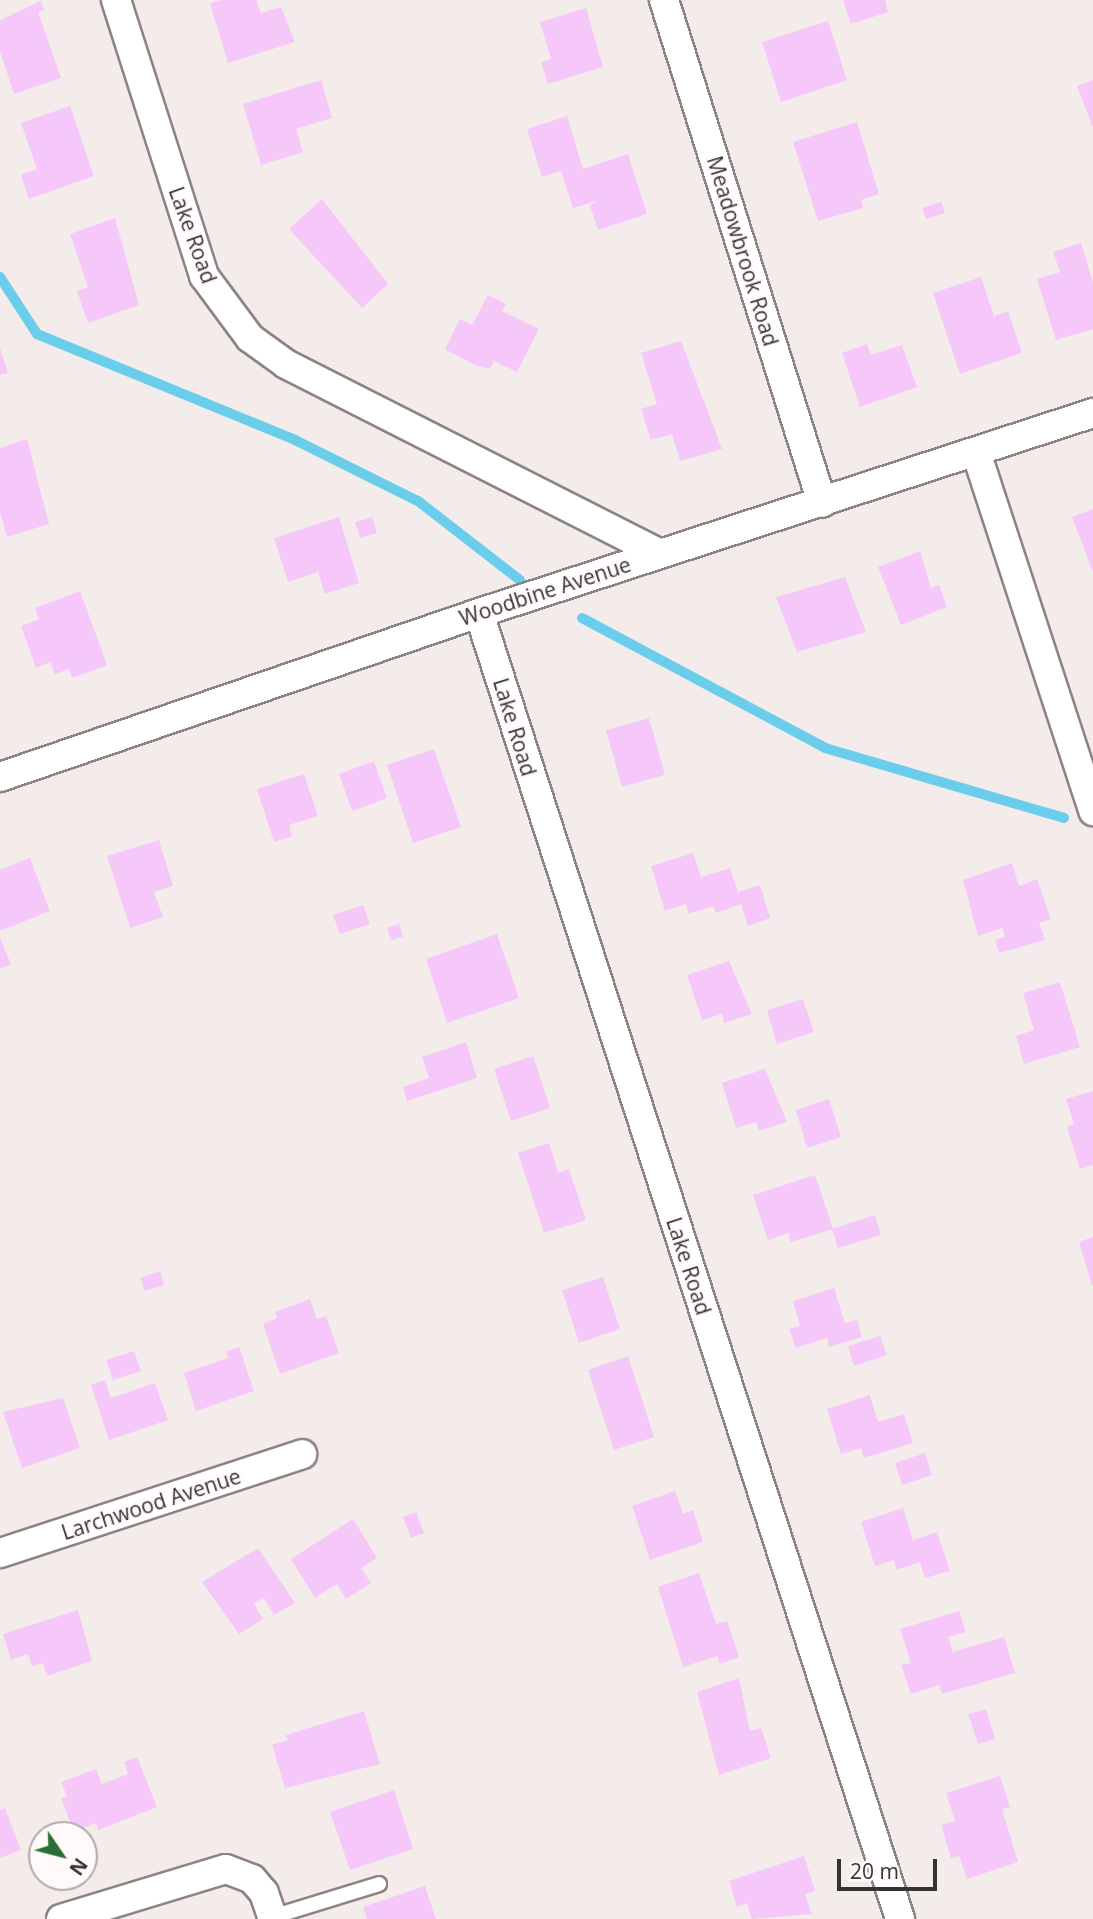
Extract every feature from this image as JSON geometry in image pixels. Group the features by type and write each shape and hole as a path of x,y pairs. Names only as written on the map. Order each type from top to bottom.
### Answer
{"street":[{"name":"Lake Road","path":"116,0 204,276 250,338 286,364 659,553"},
{"name":"Meadowbrook Road","path":"664,0 822,503"},
{"name":"Woodbine Avenue","path":"0,777 659,553 822,503 1093,413"},
{"path":"976,452 1093,811"},
{"name":"Lake Road","path":"479,613 900,1919"},
{"name":"Larchwood Avenue","path":"0,1553 302,1454"},
{"path":"61,1919 210,1871 244,1874 264,1893 272,1918"}],"lane":[{"path":"272,1918 379,1884"}],"building":[{"path":"221,0 256,0 261,13 281,7 295,42 228,63 210,3"},
{"path":"843,0 885,0 888,12 851,24"},
{"path":"41,1 44,10 38,12 61,78 14,94 0,51 0,20"},
{"path":"586,8 603,67 548,84 541,62 551,59 540,22"},
{"path":"828,21 847,80 781,102 762,42"},
{"path":"321,80 332,118 296,129 303,152 261,165 243,104"},
{"path":"1093,80 1093,128 1077,86"},
{"path":"70,106 94,176 29,199 21,175 37,169 21,123"},
{"path":"567,116 583,169 628,154 647,214 598,230 590,206 596,201 573,208 561,171 542,177 527,129"},
{"path":"857,122 879,194 861,200 863,208 818,221 793,142"},
{"path":"322,199 388,284 362,308 289,229"},
{"path":"941,202 945,213 926,219 922,208"},
{"path":"115,218 139,305 88,323 77,291 88,287 70,234"},
{"path":"1081,243 1093,282 1093,329 1056,340 1037,279 1060,272 1053,252"},
{"path":"981,277 994,316 1008,311 1022,353 960,374 933,293"},
{"path":"488,295 506,304 502,311 539,329 517,372 494,361 490,369 475,365 445,349 460,319 472,325"},
{"path":"681,341 722,449 680,461 672,434 651,440 641,409 657,404 641,353"},
{"path":"867,344 871,355 902,345 917,387 860,407 842,353"},
{"path":"0,348 8,373 0,375"},
{"path":"27,439 49,524 7,537 0,513 0,448"},
{"path":"1093,509 1093,572 1072,517"},
{"path":"339,517 359,583 325,594 318,572 288,582 274,538"},
{"path":"372,517 377,533 360,538 355,522"},
{"path":"920,551 931,588 939,585 947,607 901,625 878,567"},
{"path":"845,577 866,632 797,652 776,597"},
{"path":"80,591 107,665 72,678 69,669 55,674 50,662 36,668 21,626 39,619 35,608"},
{"path":"649,718 665,775 622,787 606,730"},
{"path":"434,749 461,827 413,843 387,765"},
{"path":"374,761 387,798 352,811 339,774"},
{"path":"304,774 318,816 289,825 292,836 274,842 257,789"},
{"path":"159,840 173,886 154,892 163,917 130,928 107,856"},
{"path":"693,853 701,877 730,868 738,892 760,885 770,918 748,926 741,904 716,913 713,906 689,914 686,904 665,911 651,866"},
{"path":"30,858 50,911 0,931 0,870"},
{"path":"1012,863 1019,886 1037,879 1051,919 1039,923 1045,940 999,953 995,940 1005,937 1002,928 978,936 963,880"},
{"path":"363,905 370,924 340,934 333,915"},
{"path":"399,924 403,937 391,940 387,928"},
{"path":"497,934 519,998 447,1023 426,959"},
{"path":"0,938 11,964 0,969"},
{"path":"729,961 752,1014 724,1023 722,1014 702,1020 687,975"},
{"path":"1060,982 1080,1047 1024,1064 1016,1036 1034,1030 1023,993"},
{"path":"803,999 814,1032 777,1044 767,1010"},
{"path":"466,1042 477,1078 407,1101 403,1087 429,1078 422,1057"},
{"path":"533,1056 550,1108 511,1121 494,1069"},
{"path":"765,1069 787,1122 759,1131 756,1122 736,1128 722,1083"},
{"path":"1093,1091 1093,1165 1080,1169 1067,1127 1074,1124 1066,1099"},
{"path":"829,1099 841,1137 807,1148 796,1110"},
{"path":"549,1143 558,1173 569,1169 586,1220 544,1233 518,1153"},
{"path":"815,1175 833,1229 791,1242 788,1233 768,1240 753,1195"},
{"path":"875,1215 881,1235 838,1248 832,1229"},
{"path":"1093,1237 1093,1285 1092,1285 1079,1242"},
{"path":"160,1271 164,1285 145,1291 140,1278"},
{"path":"603,1277 620,1329 579,1343 562,1290"},
{"path":"834,1288 845,1323 857,1320 862,1337 829,1347 827,1338 796,1348 789,1329 800,1326 793,1301"},
{"path":"310,1299 317,1319 326,1316 339,1353 280,1374 263,1324 277,1318 275,1312"},
{"path":"880,1336 887,1355 854,1366 848,1346"},
{"path":"239,1347 254,1391 196,1411 184,1373 228,1358 226,1351"},
{"path":"134,1351 141,1371 113,1380 106,1360"},
{"path":"628,1356 654,1437 614,1450 588,1370"},
{"path":"105,1380 111,1398 155,1383 168,1420 109,1440 91,1385"},
{"path":"870,1395 878,1422 904,1414 913,1443 864,1458 861,1448 841,1454 827,1409"},
{"path":"63,1398 80,1448 22,1468 3,1412"},
{"path":"925,1453 932,1475 902,1485 895,1463"},
{"path":"675,1491 683,1514 693,1510 703,1542 650,1560 632,1506"},
{"path":"903,1508 913,1540 937,1532 950,1571 925,1578 920,1562 897,1570 894,1560 875,1566 861,1522"},
{"path":"416,1512 424,1533 411,1538 403,1517"},
{"path":"353,1519 377,1558 361,1568 371,1583 346,1599 337,1584 315,1598 291,1559"},
{"path":"258,1548 295,1603 274,1615 264,1598 254,1604 263,1619 239,1634 202,1582"},
{"path":"699,1573 716,1624 727,1621 739,1657 720,1664 717,1656 683,1667 658,1587"},
{"path":"78,1610 92,1661 47,1676 43,1663 32,1666 28,1654 11,1660 3,1634"},
{"path":"959,1611 966,1632 948,1637 953,1652 1004,1637 1015,1673 942,1694 939,1685 911,1694 901,1665 911,1663 900,1629"},
{"path":"739,1678 750,1731 761,1728 771,1758 719,1775 697,1692"},
{"path":"986,1709 995,1739 978,1744 968,1714"},
{"path":"364,1711 380,1764 285,1788 272,1745 288,1740 286,1735"},
{"path":"137,1757 157,1807 98,1830 98,1821 70,1821 61,1798 67,1796 61,1782 96,1769 102,1784 128,1774 124,1762"},
{"path":"1000,1776 1010,1807 1002,1809 1018,1862 967,1879 959,1856 951,1858 941,1825 955,1821 946,1793"},
{"path":"394,1790 413,1849 350,1870 330,1812"},
{"path":"5,1808 21,1850 0,1858 0,1810"},
{"path":"804,1856 815,1891 805,1894 812,1914 752,1919 747,1903 737,1907 729,1881"},
{"path":"425,1886 436,1919 367,1919 363,1907"}],"waterway":[{"path":"0,277 37,334 295,440 418,501 520,580"},
{"path":"582,618 825,748 1064,818"}]}
